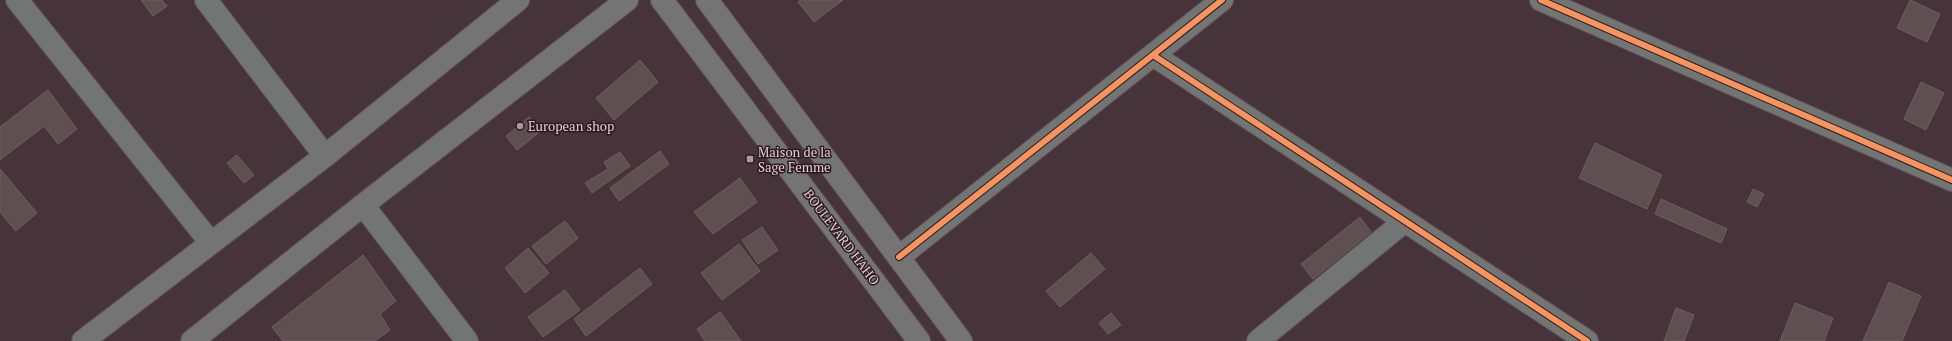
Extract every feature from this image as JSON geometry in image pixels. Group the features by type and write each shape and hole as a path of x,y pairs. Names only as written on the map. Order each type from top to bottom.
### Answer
{"main road":[{"path":"83,341 325,156 518,0"},
{"path":"192,341 363,205 627,0"},
{"name":"BOULEVARD HAHO","path":"662,0 919,341"},
{"path":"707,0 961,341"}],"street":[{"path":"17,0 211,243"},
{"path":"206,0 325,156"},
{"path":"899,257 1222,0"},
{"path":"1541,0 1952,180"},
{"path":"1153,55 1587,341"},
{"path":"363,205 467,341"},
{"path":"1258,341 1405,220"}],"building":[{"path":"141,0 162,0 167,6 153,16"},
{"path":"801,0 843,0 814,22 798,2"},
{"path":"1910,0 1940,14 1927,42 1897,28"},
{"path":"640,60 658,82 614,120 596,98"},
{"path":"1921,82 1944,93 1926,130 1904,119"},
{"path":"48,90 77,129 58,144 44,126 0,160 0,127"},
{"path":"529,117 540,132 517,150 506,136"},
{"path":"1595,143 1662,175 1647,209 1579,178"},
{"path":"660,151 669,164 619,201 610,188"},
{"path":"620,152 630,166 592,193 585,183 608,169 604,162"},
{"path":"237,155 254,175 244,183 227,163"},
{"path":"0,169 37,213 16,231 0,212"},
{"path":"740,178 757,202 713,234 694,212"},
{"path":"1753,189 1764,194 1757,207 1747,202"},
{"path":"1661,199 1727,229 1721,243 1655,214"},
{"path":"1360,217 1371,232 1313,279 1301,264"},
{"path":"565,221 578,238 546,264 532,246"},
{"path":"762,227 778,250 758,264 742,240"},
{"path":"739,244 760,271 722,300 701,273"},
{"path":"528,248 549,273 525,293 505,268"},
{"path":"1091,253 1105,269 1060,307 1046,291"},
{"path":"363,255 396,301 380,314 390,330 375,341 283,341 272,327"},
{"path":"640,268 652,284 586,336 574,319"},
{"path":"1889,282 1921,296 1902,341 1863,341"},
{"path":"565,290 580,310 543,337 528,317"},
{"path":"1795,303 1833,318 1824,341 1780,341"},
{"path":"1676,308 1694,315 1684,341 1664,341"},
{"path":"720,312 741,341 705,341 697,329"},
{"path":"1111,313 1121,325 1108,334 1099,323"}],"cycle path":[{"path":"899,257 1222,0"},
{"path":"1541,0 1952,180"},
{"path":"1153,55 1587,341"}],"place":[{"name":"European shop","path":"520,126"},
{"name":"Maison de la Sage Femme","path":"750,159"}]}
